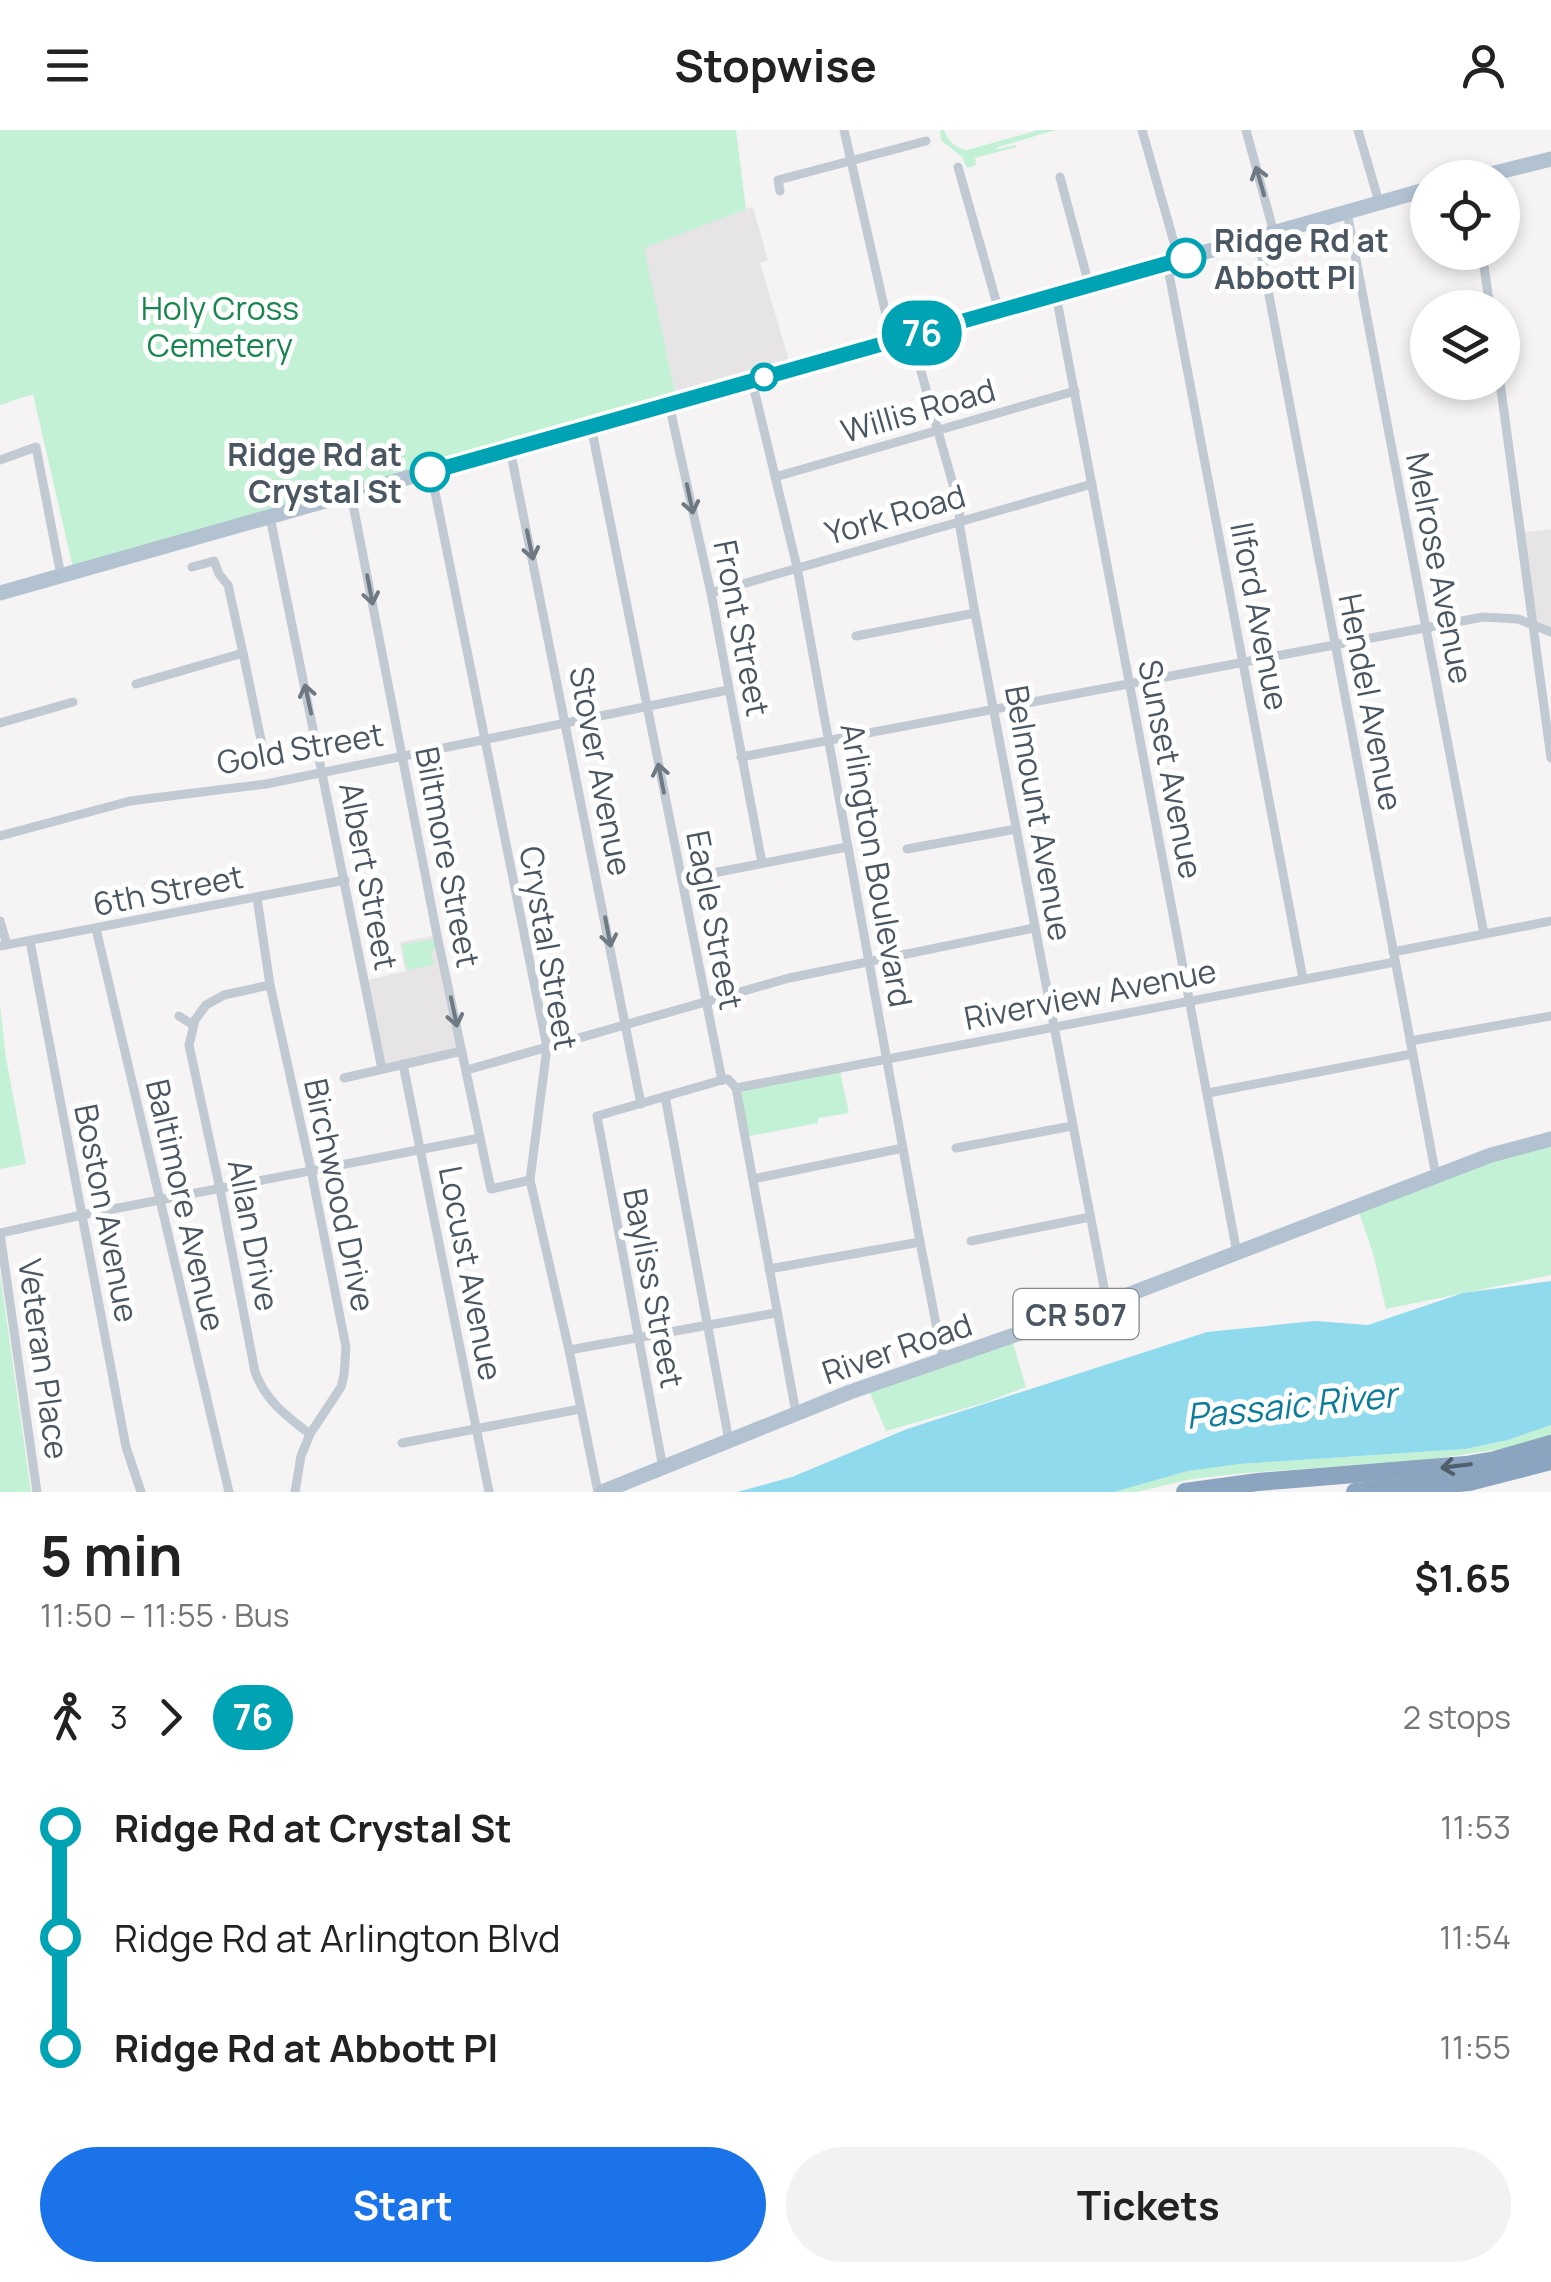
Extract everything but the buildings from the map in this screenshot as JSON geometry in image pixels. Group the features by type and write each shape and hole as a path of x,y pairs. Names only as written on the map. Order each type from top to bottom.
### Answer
{"highway":[{"path":"1185,1492 1466,1465 1551,1444"},
{"path":"1355,1492 1469,1482 1551,1461"}],"main road":[{"path":"1520,167 1551,159"},
{"path":"0,593 1410,194"},
{"name":"River Road","path":"600,1492 850,1392 1106,1303 1436,1176 1551,1138"}],"street":[{"path":"844,130 892,341"},
{"name":"Ilford Avenue","path":"1142,130 1173,261 1243,662 1304,979"},
{"name":"Hendel Avenue","path":"1246,130 1334,644 1436,1176"},
{"path":"1358,130 1379,202"},
{"path":"780,191 778,180 926,141"},
{"path":"958,167 1000,311"},
{"path":"1060,177 1090,285"},
{"name":"Melrose Avenue","path":"1347,212 1484,934"},
{"name":"Sunset Avenue","path":"1056,294 1237,1253"},
{"name":"Belmount Avenue","path":"911,336 960,509 959,522 1106,1303"},
{"name":"Arlington Boulevard","path":"752,381 797,568 944,1360"},
{"name":"Willis Road","path":"775,478 1075,392"},
{"path":"1502,400 1551,758"},
{"name":"Front Street","path":"670,404 711,593 762,863"},
{"name":"Eagle Street","path":"591,426 722,1080"},
{"path":"0,460 36,446 60,576"},
{"name":"Stover Avenue","path":"510,449 641,1104"},
{"name":"Crystal Street","path":"430,472 547,1047 530,1180 600,1492"},
{"name":"York Road","path":"711,593 1092,484"},
{"name":"Biltmore Street","path":"351,494 491,1189 530,1180"},
{"name":"Albert Street","path":"270,517 382,1069"},
{"path":"192,567 214,561 228,586 266,764"},
{"path":"856,636 976,613"},
{"path":"741,757 1483,617 1518,618 1551,632"},
{"path":"136,684 243,652"},
{"name":"Gold Street","path":"0,836 130,800 266,784 728,690"},
{"path":"0,723 73,702"},
{"path":"907,849 1016,829"},
{"path":"682,879 848,847"},
{"name":"6th Street","path":"3,946 345,880"},
{"name":"Birchwood Drive","path":"257,898 270,985 312,1170 346,1347 341,1387 310,1434 301,1456 295,1492"},
{"path":"0,921 3,946"},
{"name":"Riverview Avenue","path":"736,1088 1304,979 1551,921"},
{"path":"467,1070 789,978 1034,928"},
{"name":"Baltimore Avenue","path":"96,929 229,1492"},
{"name":"Boston Avenue","path":"30,941 126,1447 141,1492"},
{"path":"179,1016 192,1025 214,1000 270,985"},
{"path":"1410,1041 1551,1016"},
{"name":"Allan Drive","path":"192,1025 190,1056 255,1372 277,1408 310,1434"},
{"path":"344,1078 462,1051"},
{"path":"1208,1092 1412,1054"},
{"name":"Locust Avenue","path":"403,1064 488,1492"},
{"path":"641,1104 722,1080 728,1079 736,1088 796,1413"},
{"path":"665,1096 729,1441"},
{"name":"Bayliss Street","path":"641,1104 597,1116 663,1468"},
{"path":"956,1148 1072,1126"},
{"path":"0,1233 480,1138"},
{"path":"752,1179 903,1148"},
{"path":"971,1241 1090,1217"},
{"name":"Veteran Place","path":"0,1233 37,1492"},
{"path":"770,1270 920,1242"},
{"path":"569,1350 776,1312"},
{"path":"402,1443 580,1409"}],"shaded area":[{"path":"753,207 768,260 760,263 792,370 677,402 643,248"},
{"path":"1551,529 1551,632 1533,625 1520,533"},
{"path":"437,935 462,1051 382,1069 365,981 405,971 400,942"}],"green space":[{"name":"Holy Cross Cemetery","path":"0,130 736,130 746,209 644,248 677,402 74,572 33,394 0,405"},
{"path":"940,130 956,146 967,150 1039,130 1056,130 998,147 995,150 1016,145 975,158 976,165 967,168 962,157 941,140"},
{"path":"433,939 434,965 407,970 402,945"},
{"path":"0,1005 26,1164 0,1169"},
{"path":"839,1067 849,1113 745,1137 736,1088"},
{"path":"1551,1139 1551,1275 1386,1309 1357,1207"},
{"path":"0,1273 31,1492 0,1492"},
{"path":"1011,1337 1026,1387 886,1431 867,1386"},
{"path":"1551,1425 1551,1435 1509,1448 1426,1460 1192,1479 1136,1492 1114,1492 1188,1471 1240,1464 1465,1449"}],"water":[{"name":"Passaic River","path":"1551,1281 1551,1425 1508,1440 1465,1449 1240,1464 1188,1471 1114,1492 737,1492 792,1477 907,1429 1207,1332 1315,1321 1368,1325 1463,1293"}],"bus line":[{"name":"76","path":"430,472 1186,258"}],"place":[{"name":"Ridge Rd at Abbott Pl","path":"1186,258"},
{"name":"Ridge Rd at Crystal St","path":"430,472"}]}
